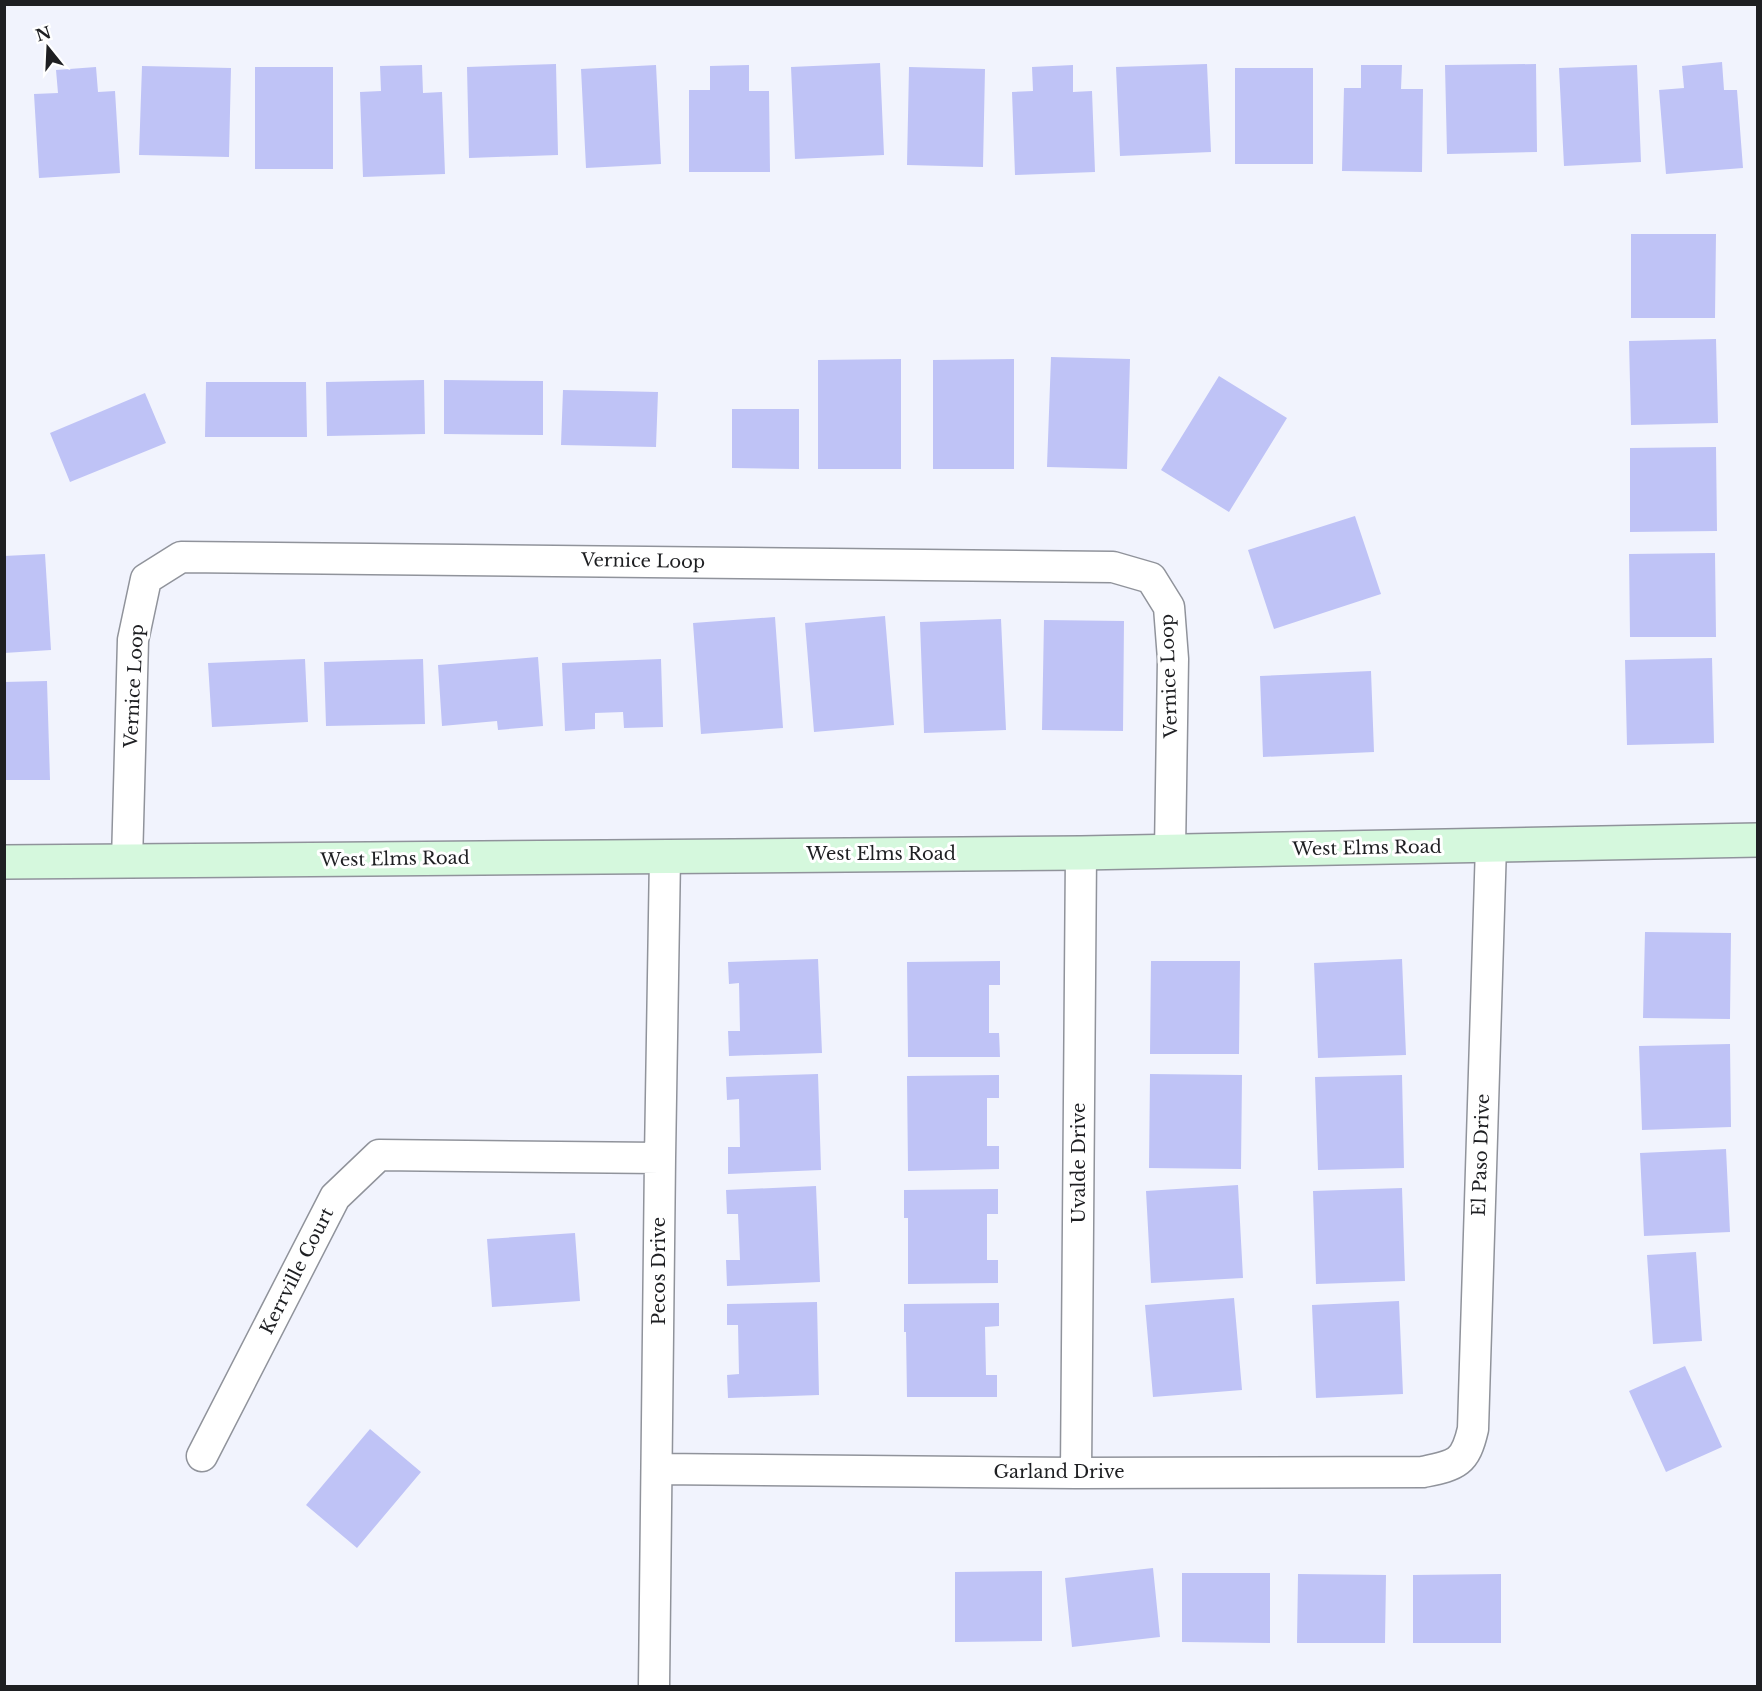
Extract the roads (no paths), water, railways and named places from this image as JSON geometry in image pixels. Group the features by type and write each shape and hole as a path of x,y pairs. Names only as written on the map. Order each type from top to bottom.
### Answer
{"main road":[{"name":"West Elms Road","path":"4,862 1081,853 1758,840"}],"street":[{"name":"Vernice Loop","path":"128,862 133,640 146,579 182,557 1113,567 1151,578 1169,607 1173,659 1170,851"},
{"name":"El Paso Drive","path":"1458,1462 1469,1447 1473,1429 1491,845"},
{"name":"Uvalde Drive","path":"1076,1473 1081,853"},
{"name":"Pecos Drive","path":"654,1686 665,856"},
{"name":"Kerrville Court","path":"202,1456 335,1197 379,1155 660,1158"},
{"name":"Garland Drive","path":"657,1469 1076,1473 1423,1472 1458,1462"}]}
